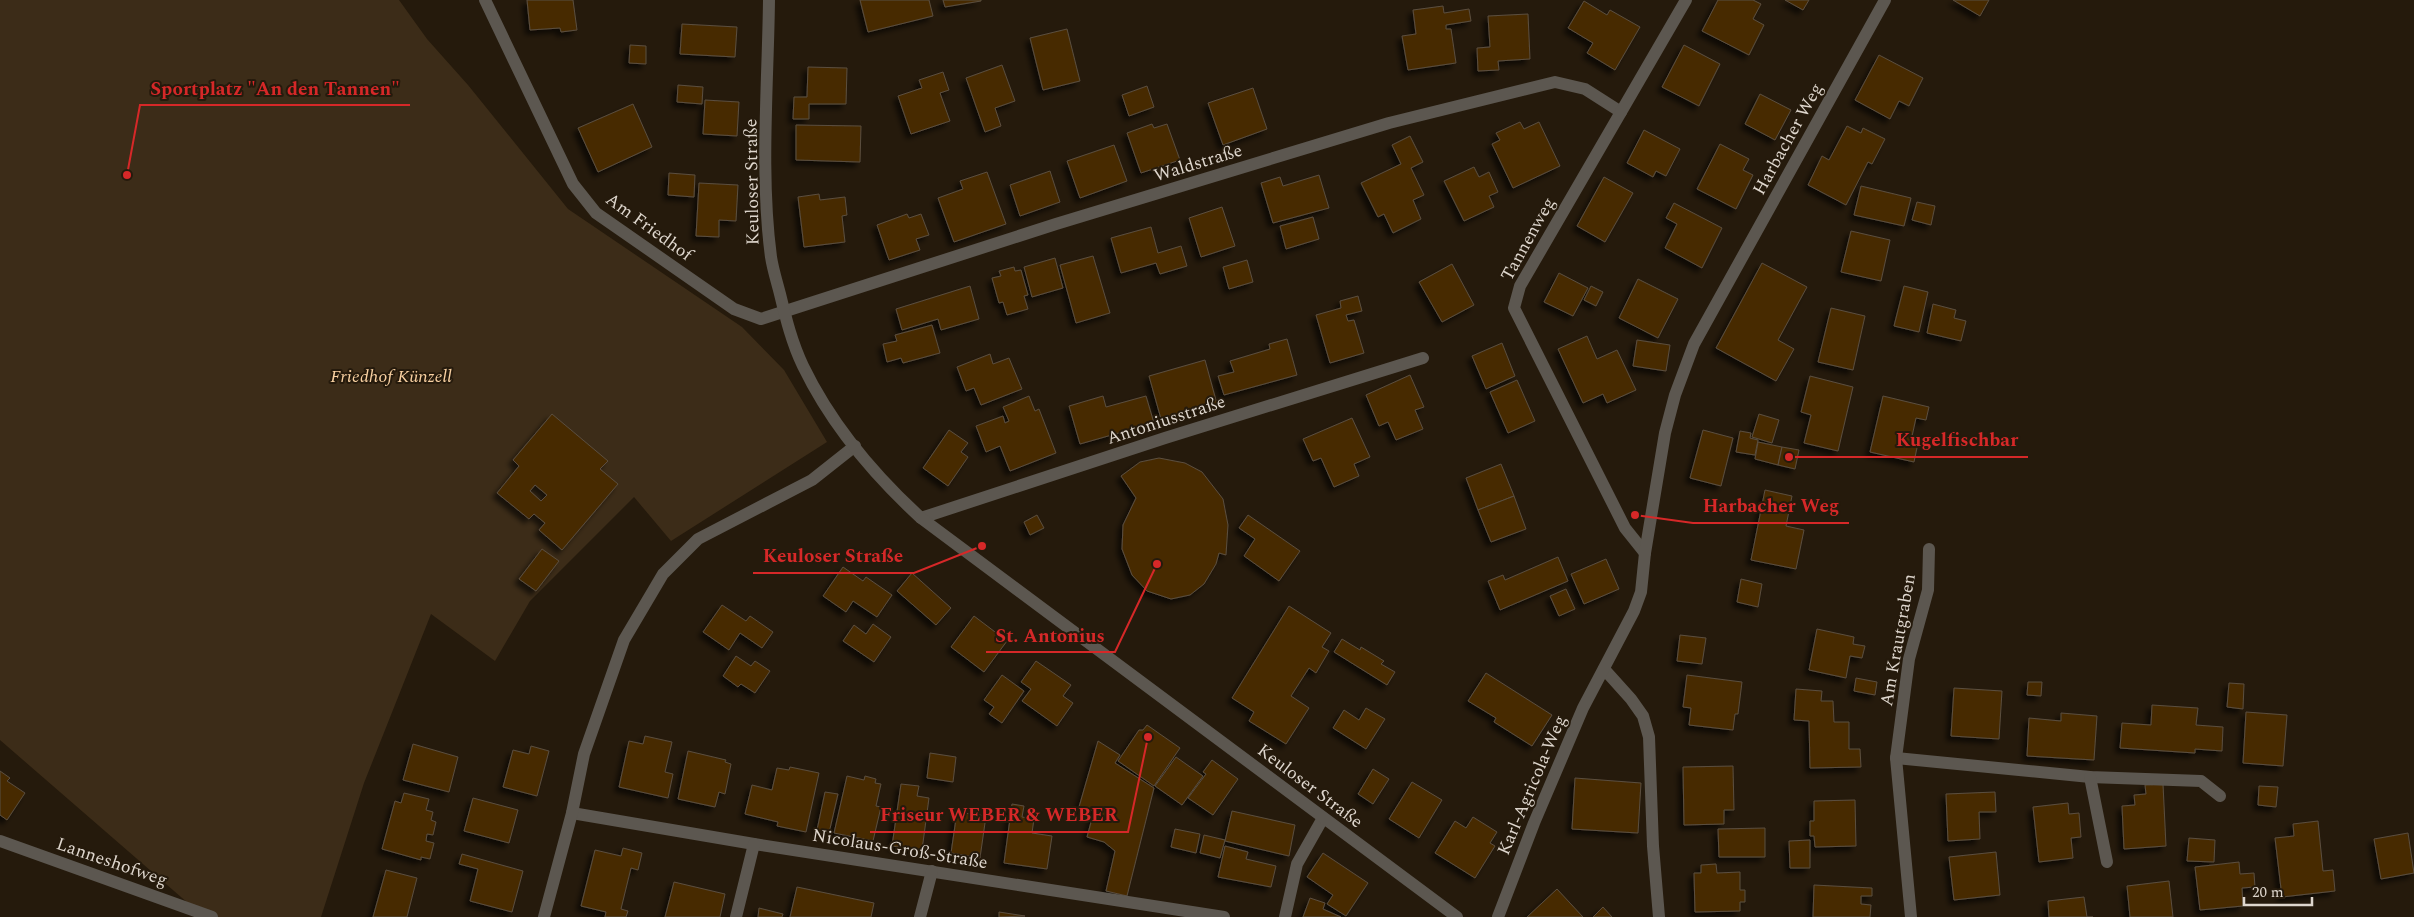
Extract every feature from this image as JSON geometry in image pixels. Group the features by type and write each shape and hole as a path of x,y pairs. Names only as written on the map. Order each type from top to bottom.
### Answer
{"street":[{"name":"Am Friedhof","path":"485,0 573,184 596,213 734,309 761,319 785,313"},
{"name":"Keuloser Straße","path":"769,0 766,202 771,259 785,313 803,366 826,408 898,498 921,518 1457,917"},
{"name":"Tannenweg","path":"1645,553 1625,528 1514,308 1520,286 1686,0"},
{"name":"Harbacher Weg","path":"1604,669 1638,598 1665,433 1675,395 1694,344 1885,0"},
{"name":"Waldstraße","path":"785,313 1056,224 1389,123 1555,82 1586,89 1621,112"},
{"name":"Antoniusstraße","path":"921,518 1165,438 1424,358"},
{"path":"544,917 572,813 584,754 624,640 663,574 698,539 812,480 855,446"},
{"name":"Am Krautgraben","path":"1911,917 1896,758 1909,659 1928,590 1930,549"},
{"path":"1604,669 1631,699 1643,716 1649,737 1653,846 1659,917"},
{"name":"Karl-Agricola-Weg","path":"1498,917 1534,823 1583,708 1604,669"},
{"path":"1896,758 2090,776 2201,781 2220,796"},
{"path":"2090,776 2107,862"},
{"name":"Nicolaus-Groß-Straße","path":"572,813 754,844 1224,917"},
{"path":"1285,917 1298,864 1323,818"},
{"name":"Lanneshofweg","path":"0,840 212,917"},
{"path":"736,917 754,844"},
{"path":"920,917 932,871"}],"green space":[{"name":"Friedhof Künzell","path":"0,0 399,0 427,39 468,85 568,209 742,327 784,370 827,442 671,541 634,497 530,601 495,661 431,614 364,783 321,917 204,917 0,740"}],"building":[{"path":"527,0 573,0 577,30 561,32 560,28 530,30"},
{"path":"860,0 929,0 933,16 868,32"},
{"path":"943,0 981,0 981,1 945,7"},
{"path":"1718,0 1753,0 1761,4 1753,19 1764,25 1749,55 1702,31"},
{"path":"1785,0 1809,0 1803,10"},
{"path":"1953,0 1989,0 1980,16"},
{"path":"1584,1 1607,15 1610,10 1640,27 1615,70 1587,53 1593,43 1568,28"},
{"path":"1443,6 1444,13 1469,9 1471,21 1446,25 1446,29 1451,29 1456,63 1408,70 1402,36 1416,34 1413,10"},
{"path":"1528,14 1530,59 1498,61 1499,70 1478,71 1477,48 1490,47 1488,16"},
{"path":"682,24 737,27 735,57 680,54"},
{"path":"1067,29 1080,81 1043,90 1030,38"},
{"path":"630,45 646,46 646,64 629,63"},
{"path":"1684,45 1720,64 1699,106 1662,87"},
{"path":"1879,55 1923,78 1909,106 1899,101 1890,119 1855,100"},
{"path":"1002,65 1015,101 995,108 1001,126 985,132 966,78"},
{"path":"808,67 847,68 846,104 809,104 809,119 793,119 794,97 807,97"},
{"path":"943,72 949,90 940,93 950,121 911,134 898,96 922,88 919,80"},
{"path":"678,85 703,87 702,104 677,102"},
{"path":"1147,86 1154,107 1129,116 1122,95"},
{"path":"1253,88 1267,129 1223,145 1208,103"},
{"path":"1760,94 1791,110 1775,140 1745,124"},
{"path":"705,100 739,102 737,136 703,134"},
{"path":"633,104 652,147 598,172 578,128"},
{"path":"1520,122 1524,129 1539,122 1560,166 1513,188 1492,144 1500,140 1496,133"},
{"path":"1152,124 1154,128 1167,124 1180,160 1141,173 1127,133"},
{"path":"796,125 861,126 860,162 796,160"},
{"path":"1847,126 1861,133 1863,128 1885,139 1872,164 1868,162 1846,205 1808,185 1822,156 1829,160"},
{"path":"1644,130 1680,149 1666,176 1656,171 1653,177 1627,163"},
{"path":"1410,136 1423,162 1411,168 1424,195 1413,200 1421,219 1393,233 1384,214 1378,217 1361,183 1401,164 1392,145"},
{"path":"1720,144 1749,159 1743,170 1753,175 1736,209 1697,189"},
{"path":"1114,145 1127,181 1080,198 1067,161"},
{"path":"1474,167 1479,177 1489,172 1498,192 1489,196 1494,207 1464,221 1444,181"},
{"path":"1050,171 1060,202 1020,216 1010,185"},
{"path":"987,172 1006,224 954,242 938,198 963,189 960,181"},
{"path":"669,173 695,175 694,197 668,195"},
{"path":"1319,175 1329,208 1273,223 1261,183 1280,177 1283,186"},
{"path":"1604,177 1633,193 1605,242 1577,226"},
{"path":"699,183 738,185 736,221 719,220 719,237 696,236"},
{"path":"1861,186 1911,198 1904,226 1854,215"},
{"path":"819,194 820,200 845,197 847,215 842,216 845,242 804,247 798,197"},
{"path":"1917,202 1935,206 1931,225 1912,220"},
{"path":"1674,203 1722,228 1702,268 1665,248 1677,224 1666,218"},
{"path":"1222,207 1235,246 1201,257 1189,218"},
{"path":"907,214 909,218 921,214 929,235 916,239 920,250 889,260 877,225"},
{"path":"1313,217 1319,239 1286,249 1280,226"},
{"path":"1151,227 1158,253 1181,246 1187,266 1160,274 1156,263 1121,273 1111,238"},
{"path":"1851,231 1890,240 1881,281 1841,272"},
{"path":"1093,256 1110,313 1076,323 1060,265"},
{"path":"1055,258 1063,288 1032,297 1024,267"},
{"path":"1247,260 1253,282 1229,289 1223,267"},
{"path":"1762,263 1807,287 1778,340 1794,349 1776,381 1716,348"},
{"path":"1452,264 1474,305 1442,322 1419,282"},
{"path":"1014,267 1015,271 1021,270 1028,295 1024,296 1028,309 1007,315 1003,302 999,303 992,278 1001,276 999,271"},
{"path":"1559,273 1588,288 1573,316 1544,302"},
{"path":"1638,279 1678,299 1658,338 1619,318"},
{"path":"970,286 979,319 941,330 938,319 902,330 896,309"},
{"path":"1591,286 1603,292 1596,306 1584,300"},
{"path":"1904,286 1928,292 1919,332 1894,326"},
{"path":"1358,296 1362,311 1346,315 1348,321 1354,320 1364,353 1330,363 1316,315 1341,308 1340,301"},
{"path":"1933,304 1956,310 1954,318 1966,321 1961,341 1927,333"},
{"path":"1831,308 1865,316 1853,370 1818,362"},
{"path":"932,325 940,353 903,363 901,358 887,362 883,344 897,341 895,335"},
{"path":"1587,336 1597,359 1617,350 1636,390 1607,403 1603,394 1583,403 1558,349"},
{"path":"1287,339 1297,375 1224,395 1218,376 1234,372 1230,361 1270,349 1269,344"},
{"path":"1637,340 1670,345 1666,371 1633,366"},
{"path":"1502,343 1515,376 1486,389 1472,356"},
{"path":"990,354 993,364 1009,358 1022,389 981,405 974,388 966,391 957,367"},
{"path":"1205,360 1217,404 1161,419 1149,376"},
{"path":"1410,375 1424,407 1415,410 1423,429 1396,440 1388,422 1379,426 1366,395"},
{"path":"1810,376 1853,387 1838,451 1804,443 1811,415 1801,412"},
{"path":"1517,380 1535,421 1508,433 1490,392"},
{"path":"1029,396 1035,411 1039,409 1056,453 1010,471 1000,446 986,452 976,426 1003,416 1005,423 1009,421 1003,407"},
{"path":"1103,396 1106,407 1146,396 1154,423 1080,444 1069,406"},
{"path":"1883,396 1929,407 1926,420 1916,418 1911,441 1918,443 1914,462 1870,452"},
{"path":"552,414 608,461 600,469 618,484 562,550 539,530 545,523 534,514 529,519 497,493 519,466 513,460","holes":["535,485 547,495 541,501 530,491"]},
{"path":"1759,414 1779,420 1772,443 1752,437"},
{"path":"1352,418 1370,457 1354,464 1359,476 1334,487 1321,458 1313,461 1303,439"},
{"path":"949,430 968,443 961,452 968,457 948,486 923,468"},
{"path":"1703,430 1733,438 1721,486 1690,478"},
{"path":"1740,431 1751,433 1750,438 1758,440 1755,455 1736,452"},
{"path":"1758,442 1782,447 1778,465 1755,459"},
{"path":"1782,447 1799,450 1795,469 1778,465"},
{"path":"1159,458 1185,463 1202,472 1223,499 1228,525 1226,555 1219,553 1216,564 1204,584 1190,595 1171,599 1147,591 1132,575 1122,549 1123,525 1136,498 1121,476 1140,462"},
{"path":"1501,464 1514,496 1478,510 1466,478"},
{"path":"1765,490 1792,496 1786,526 1804,530 1796,569 1751,560"},
{"path":"1514,496 1526,529 1491,542 1478,510"},
{"path":"1037,515 1044,528 1030,535 1024,522"},
{"path":"1248,515 1300,551 1279,581 1244,556 1255,539 1239,528"},
{"path":"542,549 559,561 536,591 519,579"},
{"path":"1558,557 1568,581 1500,610 1488,581 1503,575 1505,580"},
{"path":"1606,559 1619,589 1584,604 1571,574"},
{"path":"843,567 863,581 866,577 892,595 877,617 853,601 846,612 823,596"},
{"path":"912,573 951,608 936,625 897,591"},
{"path":"1741,579 1762,584 1758,607 1737,602"},
{"path":"1566,589 1575,609 1559,616 1550,596"},
{"path":"722,605 746,621 750,616 773,632 762,648 740,633 729,650 703,632"},
{"path":"1289,606 1331,633 1322,647 1329,651 1316,673 1309,668 1291,696 1309,708 1286,744 1249,721 1254,712 1232,698"},
{"path":"974,616 1007,641 984,672 951,647"},
{"path":"873,624 891,637 874,662 843,641 854,625 866,634"},
{"path":"1817,629 1854,637 1853,644 1865,646 1862,658 1850,656 1846,678 1809,670"},
{"path":"1680,635 1706,638 1702,664 1677,661"},
{"path":"1342,639 1360,650 1361,647 1384,661 1381,664 1395,672 1387,685 1334,652"},
{"path":"736,656 751,666 755,661 770,671 755,693 741,684 738,687 723,676"},
{"path":"1036,661 1071,685 1063,696 1073,703 1057,726 1022,701 1031,689 1021,682"},
{"path":"1486,673 1552,715 1532,746 1494,722 1496,718 1468,701"},
{"path":"1002,675 1024,691 1002,723 989,714 994,707 984,700"},
{"path":"1687,675 1742,682 1738,714 1735,714 1733,730 1689,725 1691,708 1683,707"},
{"path":"1856,678 1877,682 1875,695 1854,691"},
{"path":"2028,682 2042,682 2041,696 2027,695"},
{"path":"2229,683 2244,684 2243,709 2227,707"},
{"path":"1954,688 2002,691 1999,739 1951,736"},
{"path":"1796,689 1822,691 1821,701 1833,701 1834,722 1849,722 1849,749 1860,749 1861,767 1810,768 1809,721 1794,720"},
{"path":"2152,705 2198,708 2196,725 2223,727 2222,751 2195,749 2195,753 2120,748 2122,723 2151,725"},
{"path":"1366,708 1385,719 1366,749 1333,728 1344,710 1359,720"},
{"path":"2246,712 2287,715 2283,766 2243,763"},
{"path":"2061,713 2097,716 2094,760 2027,756 2029,718 2061,721"},
{"path":"1147,725 1180,748 1154,786 1118,761 1139,730 1143,730"},
{"path":"645,736 672,742 665,772 673,774 668,798 619,787 629,741 643,744"},
{"path":"1098,741 1120,755 1115,763 1154,788 1127,896 1106,891 1115,851 1104,842 1087,837 1094,811 1079,807"},
{"path":"413,744 458,757 449,792 403,780"},
{"path":"531,746 549,751 537,796 503,787 513,750 529,754"},
{"path":"688,751 726,760 725,762 731,764 725,794 719,792 715,807 678,799"},
{"path":"930,753 956,757 953,782 927,778"},
{"path":"1176,757 1203,776 1182,805 1155,786"},
{"path":"1212,760 1238,779 1213,815 1188,798 1206,774 1203,772"},
{"path":"1733,766 1734,810 1724,810 1724,824 1684,825 1683,767"},
{"path":"790,767 819,773 806,832 777,826 778,822 745,814 752,785 772,790 777,768 789,770"},
{"path":"1373,769 1389,779 1373,804 1358,794"},
{"path":"0,771 10,778 7,781 25,793 7,820 0,815"},
{"path":"847,776 864,780 865,776 876,779 875,783 881,784 876,806 881,807 873,841 834,833"},
{"path":"1575,778 1641,783 1638,833 1572,829"},
{"path":"1412,782 1442,800 1419,838 1389,819"},
{"path":"901,784 919,786 917,796 929,798 922,850 892,846"},
{"path":"2163,784 2166,846 2124,849 2122,806 2135,805 2134,795 2146,794 2145,785"},
{"path":"2259,786 2278,787 2276,807 2258,805"},
{"path":"825,792 838,794 829,833 817,830"},
{"path":"1995,792 1996,812 1979,812 1980,839 1948,841 1946,794"},
{"path":"404,793 429,799 426,810 433,812 431,820 436,822 433,835 427,834 426,841 434,843 430,859 421,857 421,860 382,849 395,801 401,803"},
{"path":"473,798 518,810 509,843 464,831"},
{"path":"1855,800 1856,846 1815,847 1814,836 1810,836 1810,821 1814,821 1814,801"},
{"path":"2068,803 2069,814 2079,813 2081,837 2071,838 2073,858 2039,862 2033,807"},
{"path":"1012,804 1024,806 1022,817 1034,819 1032,833 1052,836 1047,869 1004,863"},
{"path":"1232,811 1295,825 1289,856 1225,841"},
{"path":"957,812 986,816 980,858 951,853"},
{"path":"1473,817 1497,832 1490,843 1495,846 1475,878 1435,853 1455,821 1466,828"},
{"path":"2318,821 2323,871 2333,870 2335,891 2282,897 2275,838 2294,836 2293,824"},
{"path":"1765,828 1765,857 1719,857 1718,829"},
{"path":"1175,829 1200,834 1196,853 1171,847"},
{"path":"2408,833 2414,873 2381,879 2374,839"},
{"path":"1204,835 1225,840 1220,858 1200,853"},
{"path":"2189,838 2215,840 2214,862 2187,861"},
{"path":"1810,840 1810,868 1790,868 1789,841"},
{"path":"1225,846 1248,852 1246,859 1276,866 1271,887 1218,877"},
{"path":"623,848 642,853 638,870 631,868 621,909 628,911 626,917 605,917 606,912 581,906 595,850 621,856"},
{"path":"1996,852 2000,895 1954,900 1949,857"},
{"path":"1323,853 1368,883 1346,916 1327,904 1333,895 1307,877"},
{"path":"462,854 523,871 512,912 470,901 478,869 459,864"},
{"path":"2239,862 2240,874 2254,873 2255,887 2242,888 2243,906 2200,910 2195,867"},
{"path":"1716,864 1717,873 1740,872 1740,890 1745,890 1745,902 1740,902 1740,911 1695,912 1694,873 1701,873 1701,865"},
{"path":"386,870 417,878 407,917 373,917"},
{"path":"2169,881 2173,917 2130,917 2127,886"},
{"path":"674,882 725,894 720,917 665,917"},
{"path":"1814,885 1872,888 1872,896 1861,896 1861,904 1871,905 1870,917 1813,917"},
{"path":"797,887 874,903 871,917 790,917"},
{"path":"1557,889 1583,917 1527,917"},
{"path":"2084,897 2087,917 2049,917 2048,901"},
{"path":"1310,898 1325,903 1323,909 1341,917 1303,917"},
{"path":"1603,907 1612,917 1593,917"},
{"path":"759,908 783,914 782,917 758,917"},
{"path":"999,912 1025,916 999,917"}],"place":[{"name":"Sportplatz \"An den Tannen\"","path":"127,175"},
{"name":"Kugelfischbar","path":"1789,457"},
{"name":"Harbacher Weg","path":"1635,515"},
{"name":"Keuloser Straße","path":"982,546"},
{"name":"St. Antonius","path":"1157,564"},
{"name":"Friseur WEBER & WEBER","path":"1148,737"}]}
